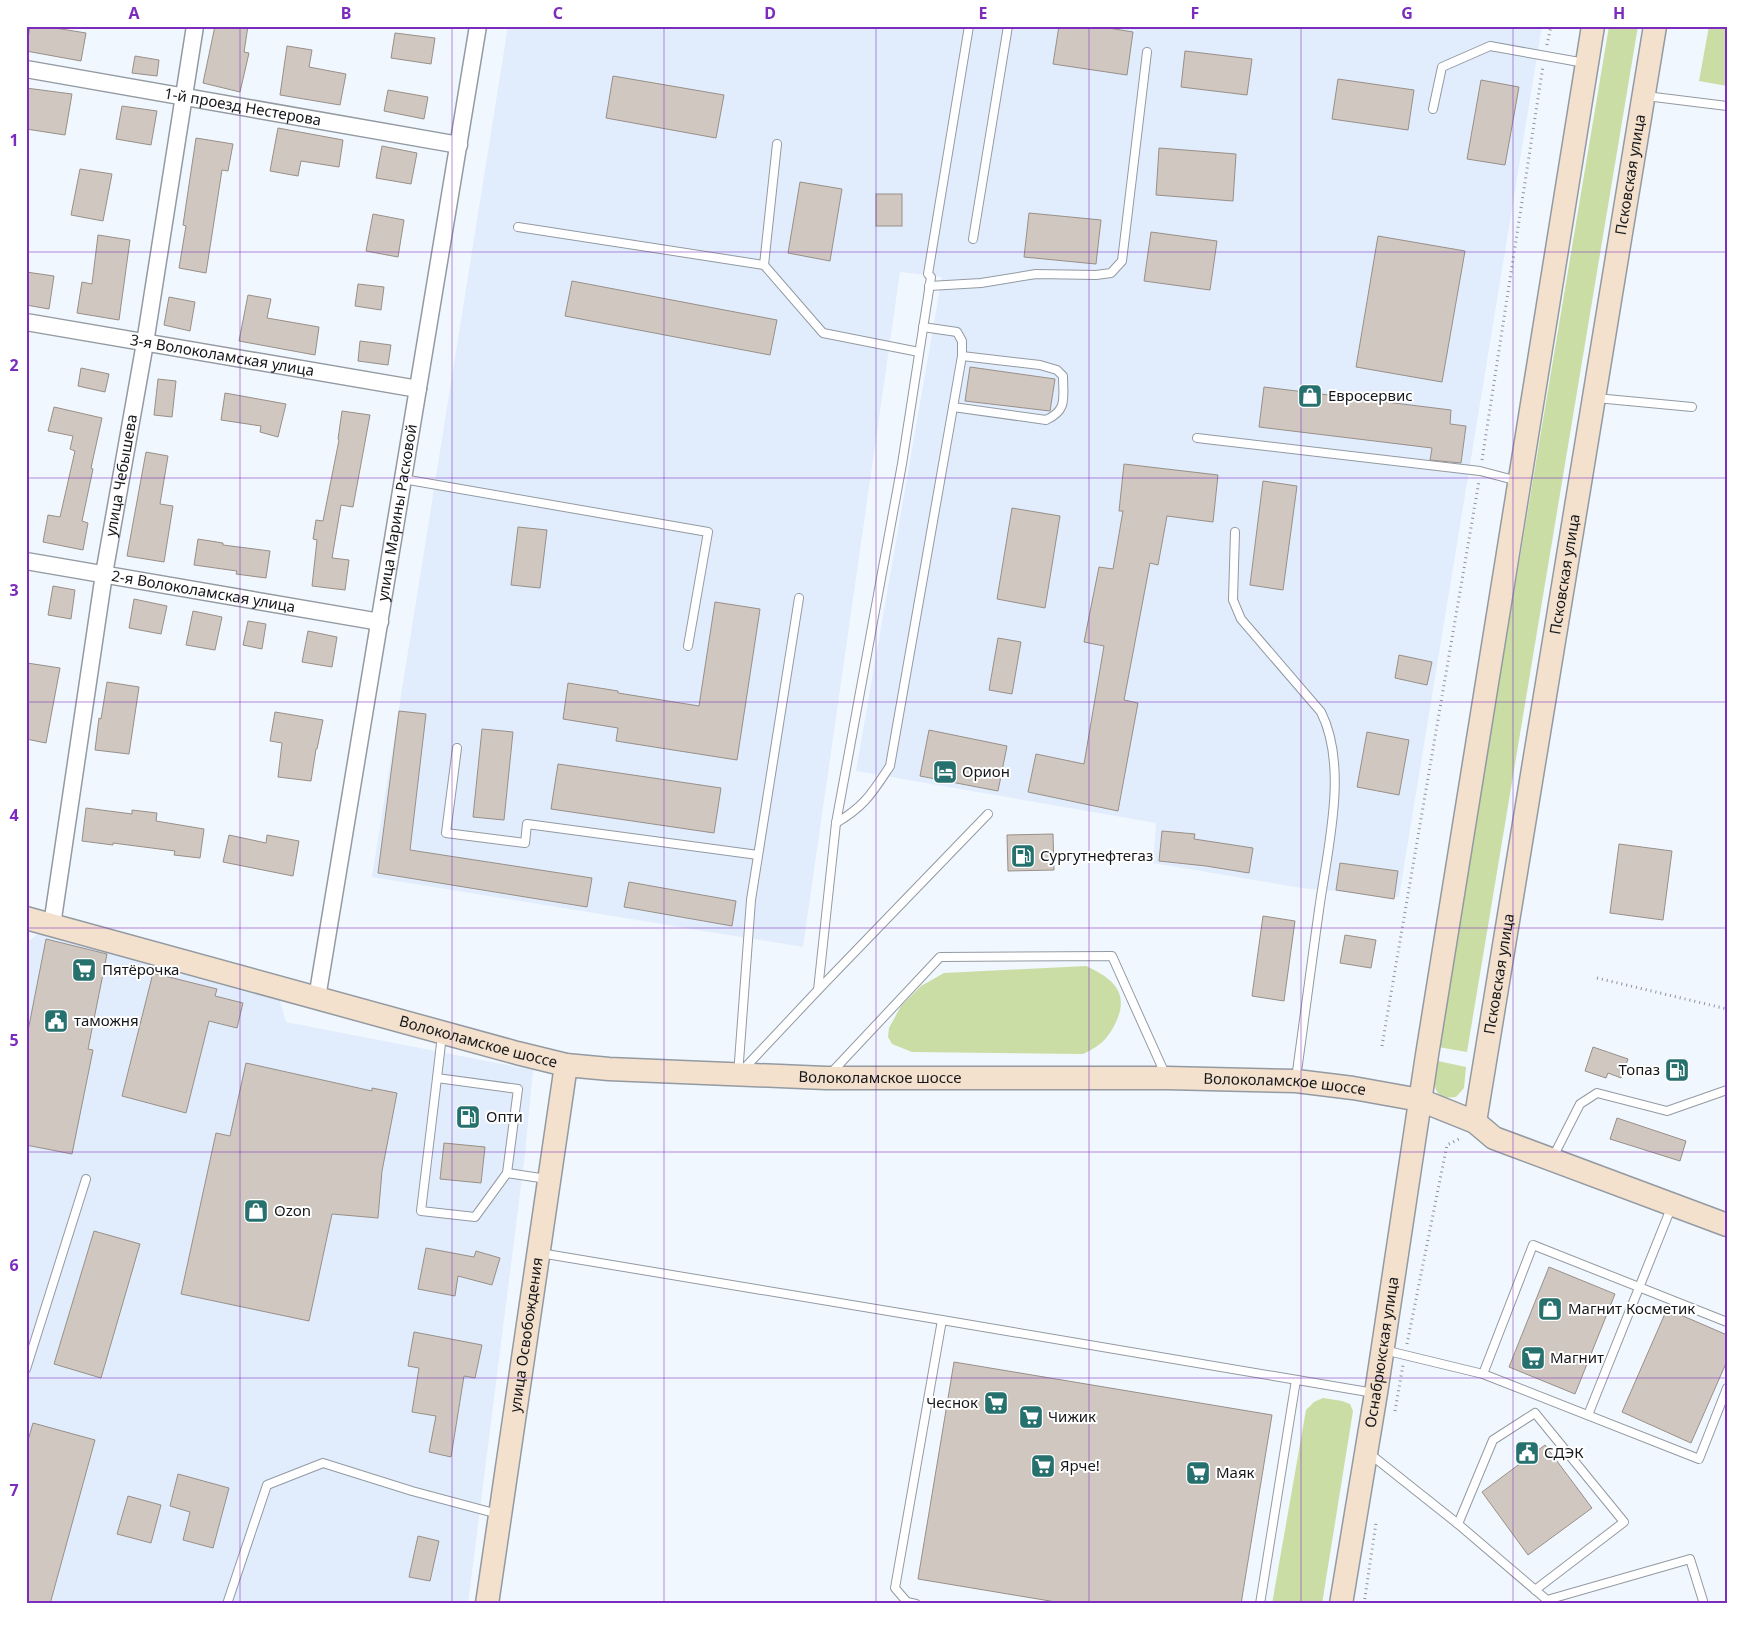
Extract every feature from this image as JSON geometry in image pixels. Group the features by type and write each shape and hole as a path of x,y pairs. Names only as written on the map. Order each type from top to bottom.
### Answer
{"main road":[{"path":"1420,1100 1593,26"},
{"name":"Псковская улица","path":"1471,1128 1655,26"},
{"name":"Волоколамское шоссе","path":"26,918 442,1033 566,1065 610,1069 826,1078 1166,1078 1296,1081 1352,1088 1420,1100 1471,1128 1494,1138 1727,1225"},
{"name":"улица Освобождения","path":"487,1604 566,1065"},
{"name":"Оснабрюкская улица","path":"1341,1604 1376,1393 1420,1100"}],"street":[{"name":"улица Чебышева","path":"52,925 104,574 145,343 183,97 196,26"},
{"name":"улица Марины Расковой","path":"317,998 478,26"},
{"name":"1-й проезд Нестерова","path":"26,69 459,145"},
{"name":"3-я Волоколамская улица","path":"26,322 418,389"},
{"name":"2-я Волоколамская улица","path":"26,560 380,622"}],"lane":[{"path":"818,990 836,823 902,464 931,277 928,274 969,26"},
{"path":"973,239 1008,26"},
{"path":"1433,110 1442,67 1490,46 1587,64"},
{"path":"929,286 980,283 1036,274 1096,275 1111,273 1122,261 1147,52"},
{"path":"1644,95 1727,106"},
{"path":"764,265 777,144"},
{"path":"518,228 764,265 823,333 919,352"},
{"path":"836,823 854,812 870,796 890,766 962,356 962,341 957,332 923,327"},
{"path":"953,407 1046,420 1055,416 1062,408 1063,376 1056,370 1040,365 962,356"},
{"path":"1594,397 1692,407"},
{"path":"1197,438 1480,471 1520,481"},
{"path":"403,479 708,532 688,646"},
{"path":"1235,532 1233,600 1241,620 1321,712 1327,724 1333,746 1334,794 1329,848 1296,1081"},
{"path":"738,1075 751,900 799,598"},
{"path":"457,748 446,833 525,843 528,824 758,855"},
{"path":"738,1075 988,814"},
{"path":"826,1078 940,957 1112,956 1166,1078"},
{"path":"437,1078 518,1089 507,1174 475,1217 421,1211 442,1033"},
{"path":"1551,1160 1580,1104 1596,1093 1667,1111 1727,1090"},
{"path":"507,1174 549,1179"},
{"path":"26,1369 86,1179"},
{"path":"1588,1415 1672,1206"},
{"path":"1483,1374 1533,1246 1727,1322"},
{"path":"538,1252 1376,1393"},
{"path":"916,1604 907,1602 895,1588 942,1320"},
{"path":"1382,1350 1483,1374 1699,1459 1727,1388"},
{"path":"1260,1604 1296,1380"},
{"path":"1458,1524 1492,1440 1535,1413 1624,1522 1536,1590"},
{"path":"1366,1451 1458,1524 1547,1600 1690,1559 1704,1604"},
{"path":"227,1604 267,1485 323,1463 412,1491 500,1515"}],"path":[{"path":"1382,1046 1480,471 1551,26"},
{"path":"1597,978 1727,1009"},
{"path":"1393,1420 1447,1145 1471,1128"},
{"path":"1364,1604 1377,1515"}],"shaded area":[{"path":"508,26 1542,26 1399,897 1301,888 1153,863 1156,823 856,771 942,277 900,272 803,947 372,877"},
{"path":"38,934 235,978 278,994 286,1022 533,1070 525,1154 468,1604 26,1604 26,943"}],"green space":[{"path":"1609,26 1638,26 1467,1052 1438,1047"},
{"path":"1709,26 1727,26 1727,86 1699,81"},
{"path":"1086,966 1111,981 1120,994 1121,1002 1120,1011 1110,1033 1099,1045 1083,1054 912,1052 892,1044 888,1037 889,1028 901,1006 921,986 944,973"},
{"path":"1438,1061 1466,1067 1464,1088 1456,1097 1441,1096 1437,1092 1435,1081"},
{"path":"1323,1398 1350,1404 1353,1411 1322,1604 1272,1604 1306,1410 1314,1402"}],"building":[{"path":"30,26 55,26 55,28 86,33 81,61 26,51"},
{"path":"215,26 248,26 244,52 249,53 240,92 203,83"},
{"path":"1059,26 1096,26 1133,32 1127,75 1053,64"},
{"path":"395,33 435,38 431,64 391,58"},
{"path":"287,46 312,50 309,67 346,74 340,105 280,95"},
{"path":"1185,51 1252,59 1247,95 1181,87"},
{"path":"135,56 159,60 157,76 132,73"},
{"path":"613,76 724,95 716,138 606,118"},
{"path":"1338,79 1414,90 1408,130 1332,119"},
{"path":"1481,80 1519,87 1505,165 1467,159"},
{"path":"26,88 72,94 65,135 26,129"},
{"path":"388,90 428,97 424,119 384,111"},
{"path":"122,106 157,111 151,145 116,139"},
{"path":"278,128 343,140 339,167 301,161 298,176 270,171"},
{"path":"196,138 233,144 228,171 222,170 206,273 179,268 186,226 183,225"},
{"path":"382,146 417,153 411,184 376,178"},
{"path":"1159,148 1236,154 1233,201 1156,195"},
{"path":"80,169 112,174 103,221 71,215"},
{"path":"800,182 842,189 830,261 788,253"},
{"path":"876,194 902,194 902,226 876,226"},
{"path":"1029,213 1101,220 1096,264 1024,257"},
{"path":"373,214 404,220 398,257 366,251"},
{"path":"1151,232 1217,241 1210,290 1144,281"},
{"path":"98,235 130,240 119,320 77,313 82,282 92,284"},
{"path":"1378,236 1465,251 1442,382 1356,367"},
{"path":"26,272 54,276 49,309 26,305"},
{"path":"572,281 777,320 770,355 565,316"},
{"path":"358,284 384,287 381,310 355,306"},
{"path":"248,295 271,299 267,318 319,327 315,355 239,341"},
{"path":"169,297 195,302 190,331 164,325"},
{"path":"360,341 391,345 388,365 358,361"},
{"path":"970,367 1055,379 1050,411 965,401"},
{"path":"81,368 109,374 105,392 78,386"},
{"path":"158,379 176,381 172,417 154,415"},
{"path":"1264,387 1451,410 1450,424 1466,426 1461,463 1430,460 1432,448 1259,427"},
{"path":"225,393 286,404 278,437 260,432 261,426 221,420"},
{"path":"54,407 102,418 82,521 88,523 83,550 43,542 48,515 60,517 75,451 70,449 73,436 48,431"},
{"path":"342,411 370,415 353,507 341,505 332,558 349,560 345,590 312,586 317,540 313,539 316,520 323,521 339,440"},
{"path":"146,452 168,456 160,504 173,506 164,562 127,556"},
{"path":"1124,464 1218,475 1213,522 1167,516 1158,565 1150,563 1124,700 1138,703 1118,811 1028,792 1036,754 1084,764 1104,646 1084,642 1099,567 1113,569 1123,511 1119,511"},
{"path":"1263,481 1297,486 1283,590 1250,585"},
{"path":"1012,508 1060,516 1045,608 997,599"},
{"path":"518,527 547,530 540,588 511,585"},
{"path":"198,539 223,543 223,545 270,551 266,578 236,574 237,571 194,565"},
{"path":"53,586 75,590 71,619 48,615"},
{"path":"134,599 167,606 161,634 129,628"},
{"path":"715,602 760,609 737,760 616,741 618,728 563,719 568,683 699,706"},
{"path":"193,611 222,617 215,650 186,645"},
{"path":"248,621 266,624 262,649 243,645"},
{"path":"308,631 337,637 332,667 302,662"},
{"path":"998,638 1021,642 1012,694 989,690"},
{"path":"1399,655 1432,662 1427,685 1395,678"},
{"path":"27,663 60,668 46,743 26,739"},
{"path":"107,682 139,687 129,754 95,750 99,718 101,719"},
{"path":"399,711 426,714 410,850 592,878 587,907 378,873"},
{"path":"275,712 323,720 311,781 278,777 282,743 270,741"},
{"path":"482,729 513,732 504,820 473,817"},
{"path":"929,730 1007,746 998,791 920,776"},
{"path":"1367,732 1409,740 1399,795 1357,787"},
{"path":"558,764 721,788 714,833 551,809"},
{"path":"86,808 132,814 132,810 157,813 156,821 204,829 200,858 174,855 175,851 82,841"},
{"path":"1162,831 1195,834 1194,839 1253,848 1249,873 1159,861"},
{"path":"1053,834 1054,870 1008,871 1007,835"},
{"path":"229,835 266,843 267,835 299,841 293,876 223,862"},
{"path":"1619,844 1672,851 1663,920 1610,913"},
{"path":"1340,863 1398,871 1394,899 1336,890"},
{"path":"629,882 736,901 732,926 624,907"},
{"path":"1263,916 1295,921 1284,1001 1252,996"},
{"path":"1345,935 1376,940 1371,968 1340,963"},
{"path":"46,939 107,954 88,1049 93,1050 72,1154 26,1145 26,1041"},
{"path":"153,973 217,989 215,996 243,1003 237,1028 209,1021 186,1113 122,1096"},
{"path":"1593,1047 1628,1059 1621,1078 1608,1073 1606,1078 1585,1071"},
{"path":"246,1063 372,1091 372,1088 397,1093 382,1171 378,1218 332,1214 309,1321 181,1294 216,1133 230,1136"},
{"path":"1617,1118 1686,1141 1680,1161 1610,1139"},
{"path":"444,1143 485,1147 481,1183 440,1179"},
{"path":"94,1231 140,1244 101,1378 54,1364"},
{"path":"426,1248 474,1257 476,1251 500,1258 492,1285 458,1276 455,1296 418,1289"},
{"path":"1549,1267 1615,1294 1575,1394 1509,1367"},
{"path":"1667,1309 1727,1335 1727,1361 1691,1443 1622,1412"},
{"path":"414,1332 482,1345 475,1378 464,1376 451,1457 429,1452 436,1416 412,1412 419,1368 408,1366"},
{"path":"954,1362 1272,1415 1241,1604 1068,1604 918,1579"},
{"path":"33,1423 95,1440 50,1604 26,1604 26,1447"},
{"path":"1545,1445 1592,1508 1528,1555 1482,1492"},
{"path":"178,1474 229,1488 213,1548 183,1540 190,1512 170,1506"},
{"path":"128,1496 161,1505 151,1543 117,1534"},
{"path":"418,1536 439,1541 430,1581 409,1577"}],"place":[{"name":"Евросервис","path":"1310,396"},
{"name":"Орион","path":"945,772"},
{"name":"Сургутнефтегаз","path":"1023,856"},
{"name":"Пятёрочка","path":"84,970"},
{"name":"таможня","path":"56,1021"},
{"name":"Топаз","path":"1677,1070"},
{"name":"Опти","path":"468,1117"},
{"name":"Ozon","path":"256,1211"},
{"name":"Магнит Косметик","path":"1550,1309"},
{"name":"Магнит","path":"1533,1358"},
{"name":"Чеснок","path":"996,1403"},
{"name":"Чижик","path":"1031,1417"},
{"name":"СДЭК","path":"1527,1453"},
{"name":"Ярче!","path":"1043,1466"},
{"name":"Маяк","path":"1198,1473"}]}
